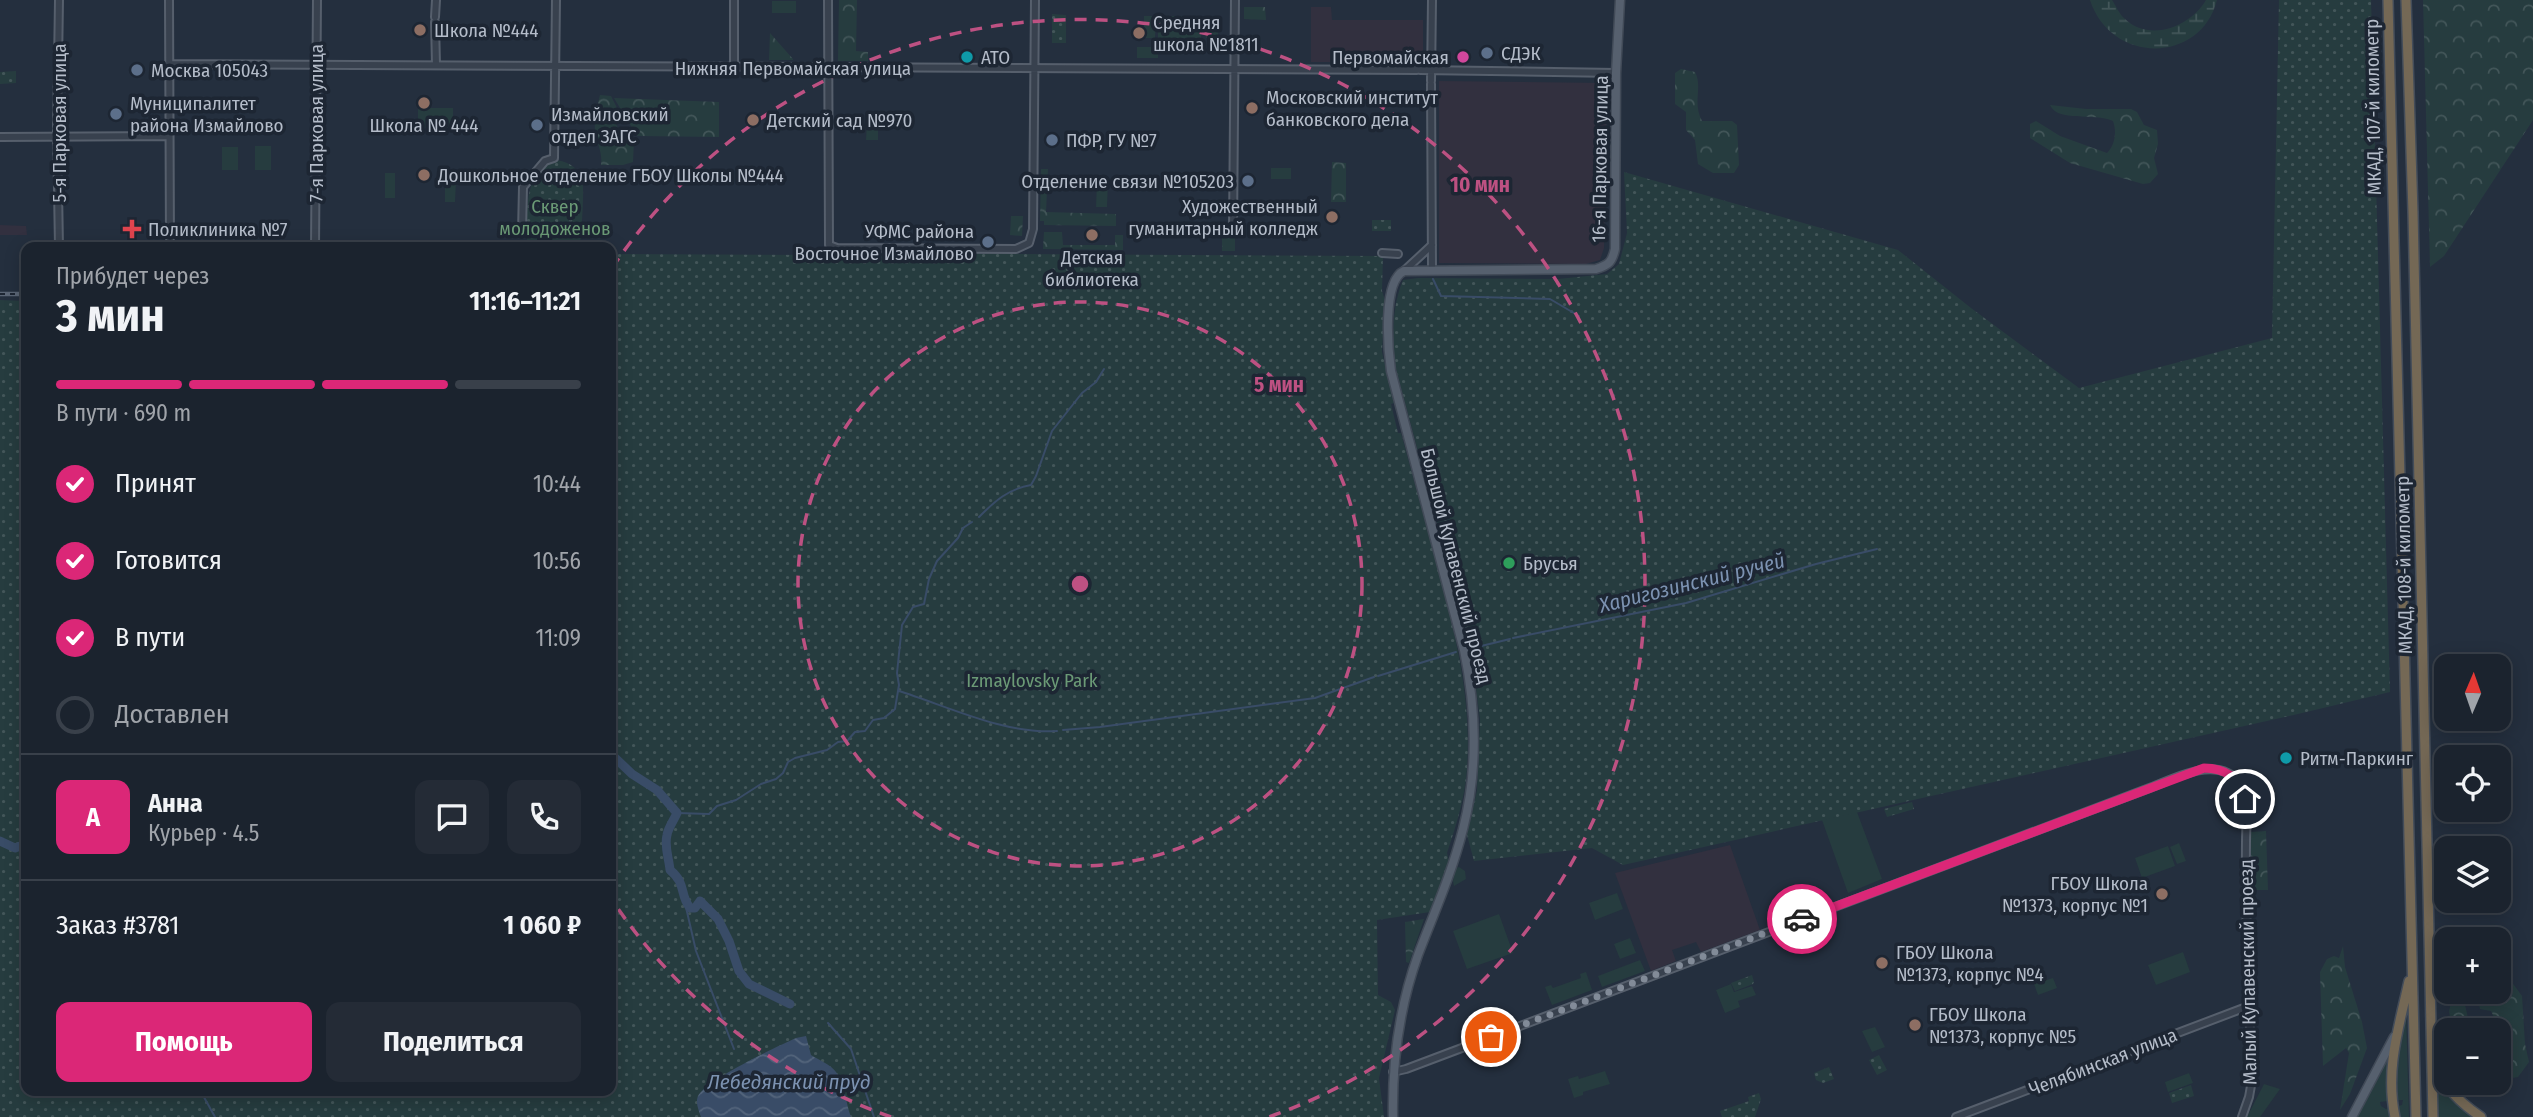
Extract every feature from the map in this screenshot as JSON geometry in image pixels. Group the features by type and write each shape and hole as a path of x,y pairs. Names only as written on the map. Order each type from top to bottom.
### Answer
{"highway":[{"name":"МКАД, 107-й километр","path":"2388,0 2393,213"},
{"name":"МКАД, 107-й километр","path":"2406,0 2413,212"},
{"name":"МКАД, 108-й километр","path":"2413,212 2429,998"},
{"name":"МКАД, 108-й километр","path":"2393,213 2413,965"},
{"path":"2395,1117 2390,1075 2396,1034 2413,965"},
{"path":"2413,965 2416,1117"},
{"path":"2429,998 2432,1117"},
{"path":"2429,998 2438,1066 2444,1081 2466,1107 2481,1117"}],"main road":[{"name":"16-я Парковая улица","path":"1432,269 1596,269 1613,260 1620,0"},
{"path":"1404,271 1432,269"},
{"name":"Большой Купавенский проезд","path":"1393,1117 1393,1072 1404,1002 1455,858 1470,797 1473,769 1472,700 1464,649 1388,351 1393,287 1397,275 1404,271"},
{"path":"2352,1117 2396,1034"}],"street":[{"name":"5-я Парковая улица","path":"59,0 59,242"},
{"path":"169,0 170,242"},
{"name":"7-я Парковая улица","path":"315,242 317,0"},
{"path":"436,0 436,65"},
{"path":"522,232 523,187 545,161 554,158 556,0"},
{"path":"734,0 734,69"},
{"path":"828,0 829,245 837,248 1016,248 1029,243 1034,229 1035,0"},
{"path":"1233,231 1235,0"},
{"path":"1432,0 1432,269"},
{"name":"Нижняя Первомайская улица","path":"169,64 1616,72"},
{"path":"0,137 169,136"},
{"path":"1404,271 1432,245"},
{"path":"1382,253 1398,254"},
{"name":"Малый Купавенский проезд","path":"1393,1072 1418,1065 2204,768 2223,772 2240,783 2244,790 2251,1088 2242,1117"},
{"name":"Челябинская улица","path":"1956,1117 2249,1006"}],"shaded area":[{"path":"1311,7 1331,7 1332,20 1423,20 1423,62 1311,62"},
{"path":"1439,81 1607,83 1604,248 1600,260 1586,264 1439,263"},
{"path":"0,225 26,226 27,235 0,235"},
{"path":"1730,845 1760,930 1701,952 1696,942 1672,950 1676,961 1651,971 1615,873"}],"green space":[{"path":"839,0 857,0 856,51 868,52 868,61 838,61"},
{"path":"2090,0 2112,0 2123,17 2135,26 2158,30 2180,24 2191,17 2206,0 2217,0 2208,21 2193,36 2175,45 2155,48 2135,45 2116,36 2101,21"},
{"path":"2279,0 2371,0 2390,692 1623,865 1592,848 1474,861 1467,835 1477,790 1480,719 1471,650 1395,365 1394,322 1403,280 1558,279 1607,274 1619,264 1627,233 1624,172 1898,250 2079,388 2272,338"},
{"path":"2423,0 2533,0 2533,120 2444,256 2430,267"},
{"path":"772,1 796,1 796,13 772,13"},
{"path":"1244,7 1265,7 1266,20 1244,19"},
{"path":"1052,14 1066,15 1066,43 1052,43"},
{"path":"1144,16 1156,16 1155,38 1144,38"},
{"path":"1158,16 1201,16 1201,38 1158,38"},
{"path":"1206,16 1218,16 1218,38 1206,38"},
{"path":"770,33 793,59 793,60 769,60"},
{"path":"1137,47 1158,47 1158,58 1137,58"},
{"path":"1681,69 1695,72 1698,108 1702,121 1732,121 1737,125 1739,165 1734,173 1713,173 1698,164 1695,140 1686,130 1686,112 1675,104 1675,73"},
{"path":"16,71 16,83 0,84 0,72"},
{"path":"600,95 611,96 619,112 613,115 623,143 634,140 633,162 601,165 595,126"},
{"path":"614,98 719,102 719,137 637,136"},
{"path":"2050,105 2086,109 2131,109 2137,112 2144,125 2157,130 2158,144 2154,158 2158,174 2150,183 2143,184 2070,163 2030,138 2030,124 2036,121 2060,136 2107,153 2110,150 2115,130 2113,121 2068,116 2054,110"},
{"path":"418,108 453,108 453,128 418,128"},
{"path":"867,122 878,122 878,140 866,140"},
{"path":"255,146 271,146 271,170 255,170"},
{"path":"222,147 238,147 238,170 222,170"},
{"name":"Сквер молодоженов","path":"553,160 562,161 577,171 582,180 580,242 527,242 528,198 536,176"},
{"path":"1332,162 1346,163 1346,202 1331,202"},
{"path":"1271,168 1291,168 1291,179 1271,179"},
{"path":"1041,169 1048,169 1046,212 1116,214 1116,226 1044,225 1044,221 1040,221"},
{"path":"385,173 395,173 395,198 385,198"},
{"path":"1097,181 1108,181 1107,207 1096,207"},
{"path":"445,182 456,182 455,202 445,202"},
{"path":"1011,216 1023,216 1022,236 1010,235"},
{"path":"1372,220 1391,220 1391,231 1372,231"},
{"path":"1044,232 1062,232 1063,245 1115,245 1115,235 1123,235 1123,250 1043,249"},
{"path":"1222,235 1235,235 1235,251 1222,251"},
{"name":"Izmaylovsky Park","path":"616,254 1383,256 1382,291 1385,300 1382,352 1394,403 1391,404 1455,640 1464,690 1468,742 1464,791 1447,853 1449,861 1430,912 1377,920 1378,995 1391,1002 1395,1010 1379,1078 1384,1117 0,1117 0,300 21,301 21,1096 616,1096"},
{"path":"1912,802 1914,809 1887,817 1884,809"},
{"path":"1857,812 1882,879 1848,893 1822,820"},
{"path":"2266,831 2268,890 2251,890 2251,832"},
{"path":"2179,843 2186,861 2177,864 2170,847"},
{"path":"2168,846 2175,866 2142,878 2135,858"},
{"path":"1456,868 1465,871 1466,879 1454,886"},
{"path":"1617,893 1623,909 1595,920 1589,903"},
{"path":"1499,914 1513,953 1467,969 1453,931"},
{"path":"1424,919 1409,963 1406,962 1405,922"},
{"path":"1630,938 1636,953 1620,959 1614,944"},
{"path":"2343,946 2345,967 2367,1048 2350,1094 2340,1110 2349,1053 2346,1048 2323,1066 2320,972 2327,959 2334,956 2339,958"},
{"path":"2183,952 2190,972 2156,985 2148,965"},
{"path":"1640,960 1645,971 1602,987 1598,976"},
{"path":"1586,972 1592,990 1552,1005 1545,987 1551,985 1553,988 1581,978 1580,974"},
{"path":"1752,975 1753,984 1735,991 1731,983"},
{"path":"2053,978 2057,988 2038,995 2034,984"},
{"path":"2511,981 2522,996 2529,1062 2518,1077 2511,1077 2511,1018 2494,1018 2491,1011 2480,1009 2479,1004 2511,1004"},
{"path":"1731,984 1734,992 1752,986 1756,995 1738,1001 1740,1007 1725,1013 1716,990"},
{"path":"2451,1004 2465,1004 2468,1018 2450,1018"},
{"path":"2406,1009 2409,1117 2354,1117 2388,1058 2388,1101 2380,1102 2381,1106 2386,1109 2402,1105 2403,1100 2395,1100 2394,1075"},
{"path":"1875,1027 1885,1047 1872,1052 1862,1031"},
{"path":"1879,1055 1887,1070 1877,1075 1869,1060"},
{"path":"1829,1067 1834,1079 1823,1083 1816,1080 1814,1073"},
{"path":"1605,1071 1610,1084 1583,1092 1583,1095 1574,1098 1568,1079 1578,1076 1579,1079"},
{"path":"2189,1073 2193,1083 2168,1092 2165,1082"},
{"path":"2264,1084 2280,1089 2260,1117 2247,1117"},
{"path":"2191,1085 2194,1096 2172,1103 2169,1093"},
{"path":"1759,1093 1761,1099 1755,1117 1722,1117 1720,1111 1749,1101 1748,1097"},
{"path":"2437,1095 2450,1095 2473,1117 2438,1117"}],"water":[{"name":"Лебедянский пруд","path":"806,1036 811,1055 831,1067 839,1077 851,1117 701,1117 698,1096 714,1081 759,1056"}],"waterway":[{"path":"1433,279 1441,296 1550,299 1579,316"},
{"path":"979,517 1002,496 1031,485 1052,431 1082,393 1096,382 1104,369"},
{"path":"677,813 709,814 717,806 736,800 761,784 776,779 783,773 788,762 795,758 827,750 838,742 847,741 855,732 865,731 873,720 884,718 895,709 902,625 913,607 924,604 929,579 937,561 958,538 963,528 972,522"},
{"name":"Харигозинский ручей","path":"1513,638 1686,603 1816,564 1877,549"},
{"name":"Харигозинский ручей","path":"1473,648 1510,639"},
{"name":"Харигозинский ручей","path":"1378,676 1456,652"},
{"name":"Харигозинский ручей","path":"1063,730 1315,698 1374,677"},
{"name":"Харигозинский ручей","path":"899,691 997,724 1018,729 1057,731"},
{"path":"616,759 632,774 657,790 677,813 668,832 666,848 670,870 679,880 690,908 695,908 700,901 718,919 739,971 749,984 790,1004"},
{"path":"0,841 15,848 21,846"},
{"path":"685,903 696,951 734,1049"},
{"path":"828,1023 851,1049 874,1117"},
{"path":"203,1096 215,1117"}],"railway":[{"path":"0,294 21,294"}],"way so far":[{"path":"1491,1037 1802,919"}],"place":[{"name":"Школа №444","path":"420,30"},
{"name":"Средняя школа №1811","path":"1139,33"},
{"name":"СДЭК","path":"1487,53"},
{"name":"АТО","path":"967,57"},
{"name":"Первомайская","path":"1463,57"},
{"name":"Москва 105043","path":"137,70"},
{"name":"Школа № 444","path":"424,103"},
{"name":"Московский институт банковского дела","path":"1252,108"},
{"name":"Муниципалитет района Измайлово","path":"116,114"},
{"name":"Детский сад №970","path":"753,120"},
{"name":"Измайловский отдел ЗАГС","path":"537,125"},
{"name":"ПФР, ГУ №7","path":"1052,140"},
{"name":"Дошкольное отделение ГБОУ Школы №444","path":"424,175"},
{"name":"Отделение связи №105203","path":"1248,181"},
{"name":"Художественный гуманитарный колледж","path":"1332,217"},
{"name":"Поликлиника №7","path":"132,229"},
{"name":"Детская библиотека","path":"1092,235"},
{"name":"УФМС района Восточное Измайлово","path":"988,242"},
{"name":"Брусья","path":"1509,563"},
{"name":"Ритм-Паркинг","path":"2286,758"},
{"name":"ГБОУ Школа №1373, корпус №1","path":"2162,894"},
{"name":"ГБОУ Школа №1373, корпус №4","path":"1882,963"},
{"name":"ГБОУ Школа №1373, корпус №5","path":"1915,1025"}],"route":[{"path":"1802,919 2204,768 2216,769 2233,777 2244,790 2245,799"}]}
